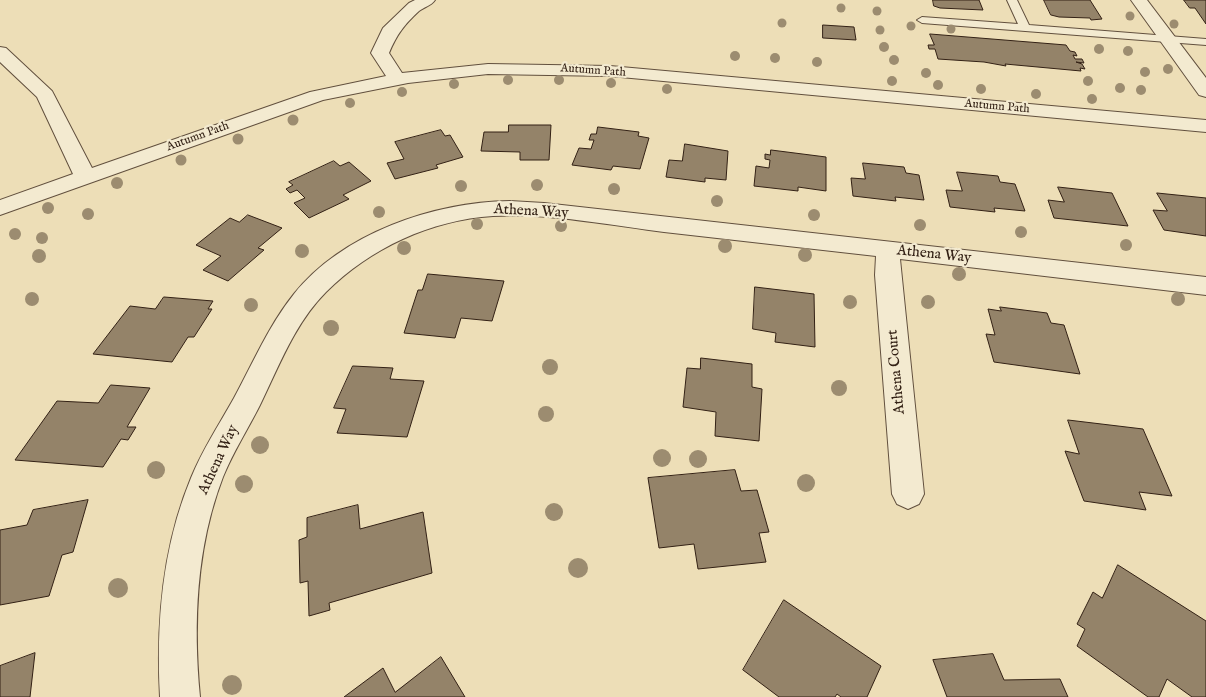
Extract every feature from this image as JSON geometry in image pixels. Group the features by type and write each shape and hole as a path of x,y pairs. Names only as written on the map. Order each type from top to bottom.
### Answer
{"street":[{"path":"397,79 380,53 389,32 415,6 427,0"},
{"path":"1139,0 1206,92"},
{"path":"0,52 45,95 86,178"},
{"name":"Autumn Path","path":"0,208 316,96 397,79 488,69 583,70 1206,126"},
{"name":"Athena Way","path":"180,697 177,664 178,601 189,538 207,478 287,324 314,288 342,265 374,244 400,231 476,210 512,208 544,210 1206,286"},
{"name":"Athena Court","path":"888,250 888,275 908,494"}],"lane":[{"path":"1012,0 1025,28"},
{"path":"922,20 1206,42"}],"building":[{"path":"933,0 979,0 983,10 940,8 934,6"},
{"path":"1044,0 1090,0 1102,19 1091,20 1090,18 1051,15"},
{"path":"1184,0 1206,0 1206,24 1195,8 1190,8"},
{"path":"823,25 854,27 856,40 823,38"},
{"path":"930,34 1066,45 1070,51 1075,52 1077,56 1073,55 1075,59 1082,59 1084,63 1076,62 1082,64 1085,69 1080,68 1081,71 1005,64 1006,66 984,62 938,59 935,49 929,49 928,45 934,45"},
{"path":"509,125 551,125 549,160 520,160 520,152 481,151 484,132 508,132"},
{"path":"598,127 639,132 638,136 649,138 640,169 613,166 611,170 572,165 579,148 591,149 594,140 589,140 591,134 596,134"},
{"path":"441,130 445,136 450,135 463,157 436,165 438,168 395,179 387,163 404,159 395,142"},
{"path":"685,144 728,151 726,180 705,178 705,182 666,177 669,160 682,161"},
{"path":"771,150 826,157 826,191 798,187 798,191 754,186 756,166 769,168 770,160 765,159 765,154 770,155"},
{"path":"334,161 340,166 349,162 371,181 343,195 349,199 309,218 294,203 305,198 297,190 290,193 286,189 293,185 289,182"},
{"path":"863,163 904,167 906,173 919,175 924,200 895,197 896,201 853,196 851,178 865,179"},
{"path":"957,172 998,176 1000,182 1015,184 1025,211 994,208 995,212 950,207 946,190 962,191"},
{"path":"1058,187 1112,193 1128,226 1054,218 1048,200 1064,202"},
{"path":"1157,193 1206,198 1206,236 1164,230 1153,210 1167,211"},
{"path":"248,215 282,228 258,248 264,250 228,281 203,270 221,256 196,245 230,218 239,222"},
{"path":"428,274 504,281 492,321 461,318 455,338 404,333 418,290 422,290"},
{"path":"755,287 814,294 815,347 775,342 776,333 753,329"},
{"path":"164,297 213,301 208,309 212,309 194,337 188,337 172,362 93,354 130,306 155,309"},
{"path":"1000,307 1047,313 1051,323 1064,325 1080,374 994,362 986,334 995,335 988,309 1001,311"},
{"path":"701,358 752,364 752,387 762,389 759,441 715,436 716,412 683,407 687,368 700,369"},
{"path":"353,366 393,368 390,379 424,381 407,437 337,433 346,409 334,408"},
{"path":"111,385 150,388 127,427 136,427 128,440 121,439 103,467 15,460 57,401 98,403"},
{"path":"1068,420 1143,429 1172,496 1139,492 1146,510 1084,501 1065,451 1079,454"},
{"path":"735,470 741,491 757,490 769,532 759,533 766,562 698,569 694,544 659,548 648,478"},
{"path":"88,500 73,552 62,555 49,596 0,605 0,530 27,525 33,510"},
{"path":"358,505 360,529 423,512 432,573 329,603 330,610 309,616 308,581 300,583 299,540 307,537 307,518"},
{"path":"1118,565 1206,621 1206,697 1192,697 1167,679 1159,697 1148,697 1077,646 1085,629 1077,624 1093,592 1102,598"},
{"path":"784,600 881,666 867,697 841,697 837,694 835,697 779,697 743,670"},
{"path":"35,653 30,697 0,697 0,666"},
{"path":"993,654 1004,680 1060,679 1068,697 947,697 933,660"},
{"path":"441,657 465,697 344,697 383,668 395,692"}]}
